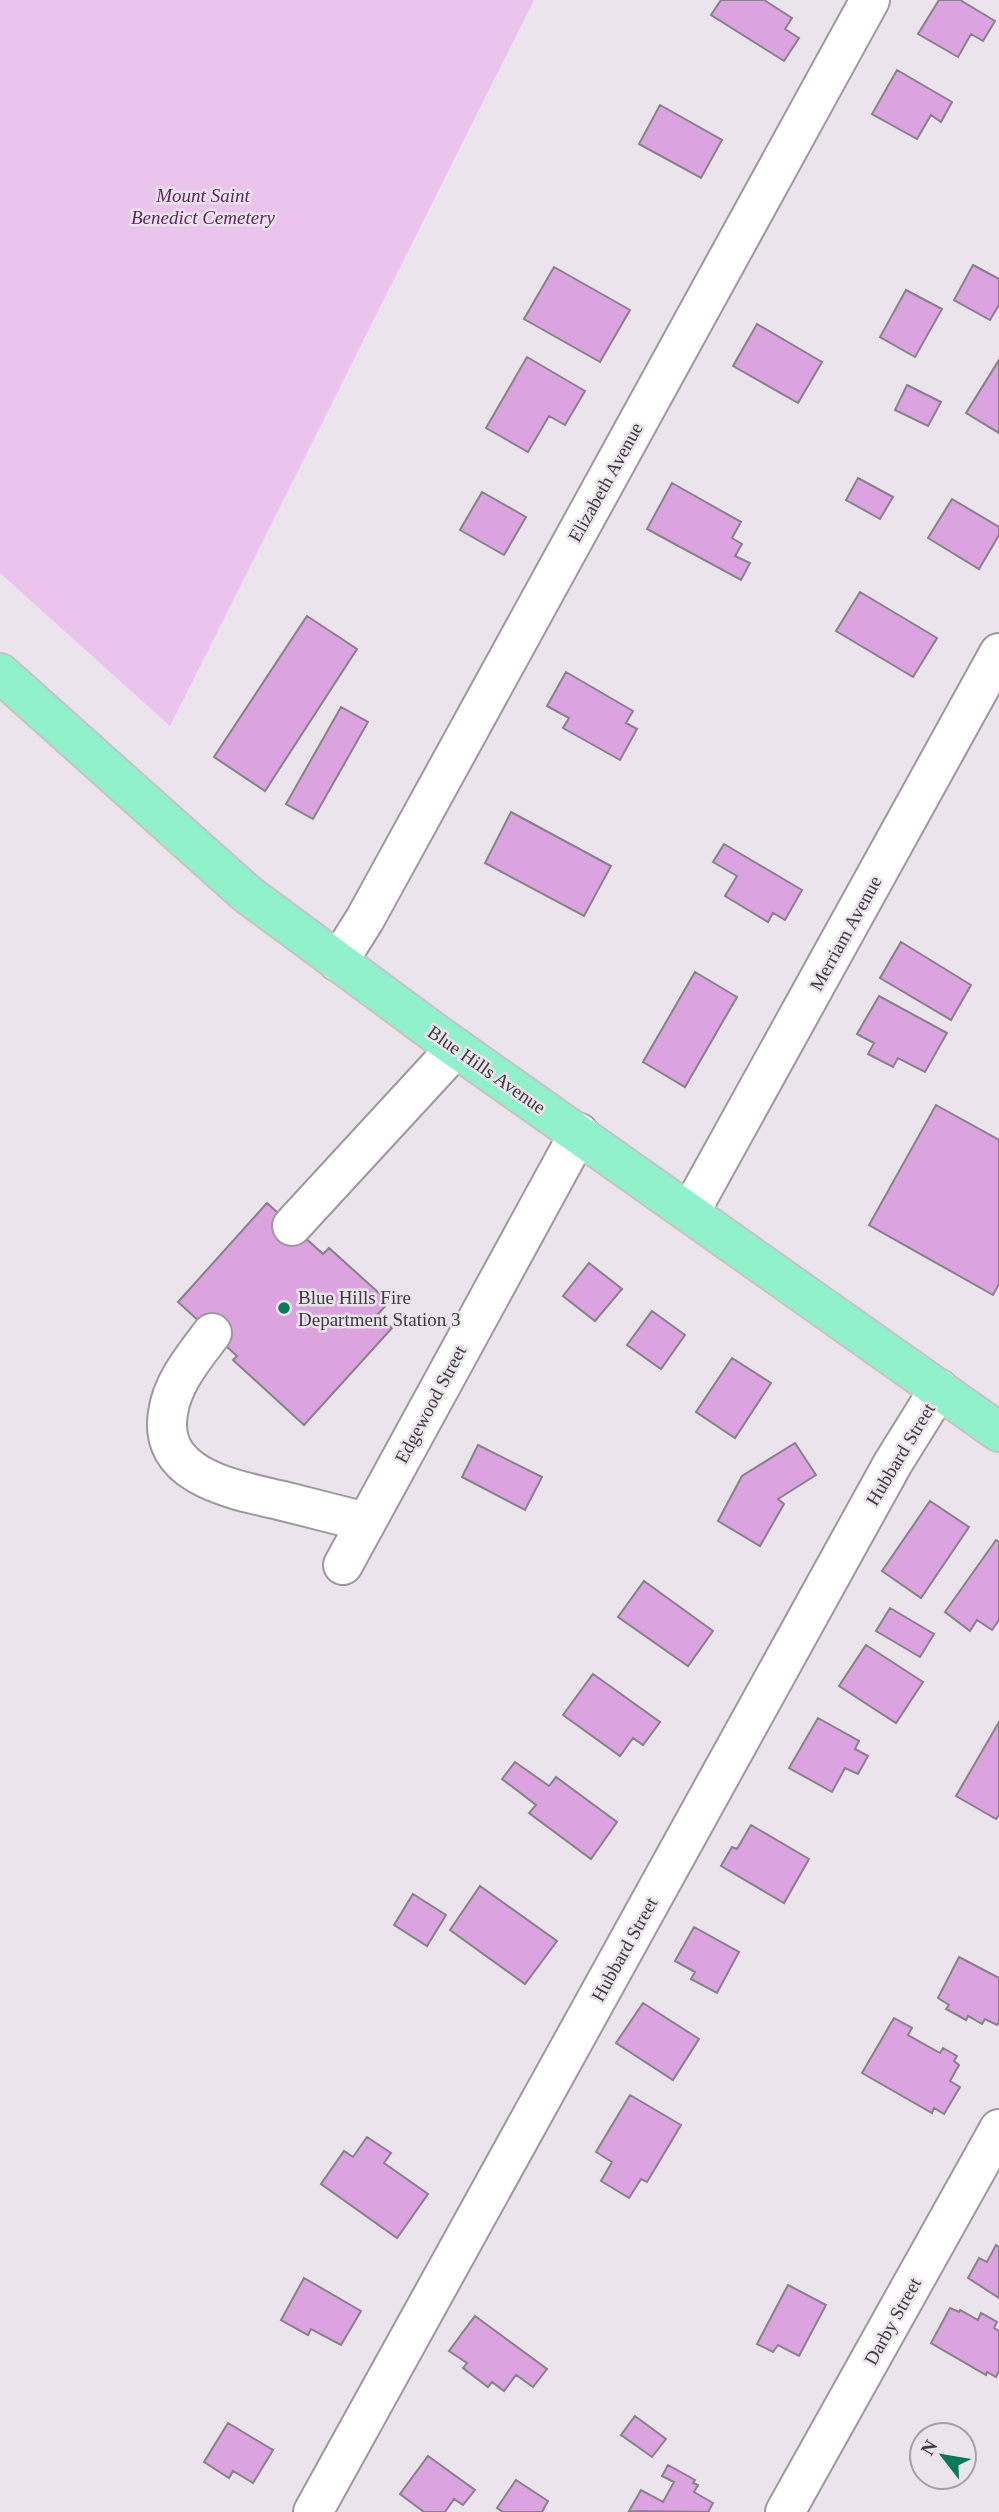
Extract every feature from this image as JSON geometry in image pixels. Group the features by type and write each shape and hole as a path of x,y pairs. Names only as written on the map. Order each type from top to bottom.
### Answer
{"main road":[{"name":"Blue Hills Avenue","path":"0,673 247,894 456,1048 999,1432"}],"street":[{"name":"Elizabeth Avenue","path":"338,962 365,919 870,0"},
{"name":"Merriam Avenue","path":"690,1212 999,653"},
{"path":"292,1226 456,1048"},
{"name":"Edgewood Street","path":"343,1565 579,1133"},
{"path":"212,1333 184,1372 167,1413 167,1431 179,1459 191,1470 226,1487 366,1522"},
{"name":"Hubbard Street","path":"313,2512 892,1463 939,1389"},
{"name":"Darby Street","path":"785,2512 999,2129"}],"green space":[{"name":"Mount Saint Benedict Cemetery","path":"0,0 534,0 170,726 0,573"}],"building":[{"path":"721,0 764,0 792,18 785,29 799,38 784,61 711,15"},
{"path":"939,0 960,0 995,21 983,41 971,34 958,57 918,34"},
{"path":"897,70 952,102 941,122 931,115 917,139 872,114"},
{"path":"660,105 722,140 701,178 639,144"},
{"path":"973,265 999,279 999,305 990,320 954,300"},
{"path":"554,267 630,310 600,362 524,319"},
{"path":"906,290 942,309 915,357 880,337"},
{"path":"757,324 822,362 798,403 733,366"},
{"path":"527,357 585,391 565,425 549,416 528,452 486,428"},
{"path":"999,360 999,433 966,413"},
{"path":"907,385 941,402 928,426 895,410"},
{"path":"858,478 893,497 880,519 846,500"},
{"path":"672,483 741,522 732,538 742,544 735,556 750,563 741,580 647,529"},
{"path":"482,492 526,517 504,555 460,530"},
{"path":"952,499 999,527 999,535 979,569 928,538"},
{"path":"860,592 937,638 913,677 836,631"},
{"path":"307,616 357,649 265,791 214,757"},
{"path":"566,672 633,711 626,723 637,729 620,760 563,728 569,718 547,706"},
{"path":"341,707 368,722 313,819 286,804"},
{"path":"511,812 611,866 584,916 485,863"},
{"path":"724,844 802,890 785,920 773,913 768,922 725,896 737,876 713,862"},
{"path":"901,942 971,985 951,1020 880,978"},
{"path":"695,972 737,997 685,1087 643,1062"},
{"path":"879,996 947,1033 925,1072 898,1058 893,1067 868,1054 874,1043 857,1034"},
{"path":"936,1105 999,1140 999,1284 993,1295 869,1225"},
{"name":"Blue Hills Fire Department Station 3","path":"267,1203 323,1254 329,1248 389,1302 378,1314 392,1328 304,1425 233,1360 237,1356 178,1302"},
{"path":"589,1263 622,1289 595,1321 563,1296"},
{"path":"652,1311 685,1335 661,1369 627,1345"},
{"path":"732,1358 771,1383 735,1438 696,1412"},
{"path":"795,1443 816,1475 778,1499 784,1504 760,1546 718,1521 742,1476"},
{"path":"478,1445 542,1477 525,1510 462,1477"},
{"path":"930,1501 969,1527 921,1598 882,1571"},
{"path":"996,1540 999,1542 999,1620 992,1630 977,1620 970,1631 945,1612"},
{"path":"644,1581 713,1631 688,1666 618,1617"},
{"path":"890,1608 934,1634 920,1657 876,1631"},
{"path":"866,1645 923,1682 896,1723 839,1686"},
{"path":"593,1674 660,1722 643,1745 633,1738 620,1756 563,1715"},
{"path":"818,1718 859,1741 855,1749 868,1756 858,1774 845,1768 832,1792 789,1768"},
{"path":"999,1722 999,1815 996,1819 956,1796"},
{"path":"515,1762 549,1786 556,1777 617,1822 591,1859 529,1813 536,1805 502,1779"},
{"path":"751,1825 809,1859 784,1903 721,1866 732,1847 737,1849"},
{"path":"480,1886 557,1941 525,1984 450,1930"},
{"path":"413,1894 446,1915 427,1946 394,1925"},
{"path":"694,1927 739,1952 717,1993 691,1979 695,1972 675,1961"},
{"path":"959,1957 999,1978 997,2025 985,2019 982,2024 968,2016 966,2020 946,2009 949,2005 938,1998"},
{"path":"643,2003 699,2039 673,2080 616,2043"},
{"path":"894,2018 912,2028 908,2035 940,2053 943,2048 957,2056 954,2061 959,2065 950,2081 960,2087 944,2114 934,2108 932,2113 862,2073"},
{"path":"630,2095 681,2125 647,2182 641,2179 629,2198 601,2181 612,2162 596,2152"},
{"path":"367,2137 391,2153 384,2163 428,2194 397,2238 321,2184 344,2151 353,2157"},
{"path":"996,2245 999,2247 999,2298 968,2278 979,2258 987,2262"},
{"path":"304,2278 361,2311 341,2345 311,2329 308,2335 281,2320"},
{"path":"788,2285 826,2305 799,2356 778,2345 773,2352 757,2344"},
{"path":"950,2308 959,2312 960,2310 978,2320 981,2313 997,2322 994,2328 999,2331 999,2371 996,2377 987,2372 986,2375 931,2343"},
{"path":"475,2316 547,2369 533,2387 516,2375 504,2391 492,2382 488,2387 463,2368 467,2363 449,2351"},
{"path":"635,2416 666,2439 652,2457 621,2435"},
{"path":"228,2423 273,2450 253,2483 233,2471 229,2478 204,2462"},
{"path":"428,2456 475,2490 463,2505 454,2499 445,2512 424,2512 400,2494"},
{"path":"668,2465 695,2480 693,2483 698,2485 694,2492 713,2503 708,2512 629,2511 641,2490 663,2502 674,2482 662,2476"},
{"path":"516,2480 548,2501 542,2512 503,2512 497,2508"}],"place":[{"name":"Blue Hills Fire Department Station 3","path":"284,1308"}]}
